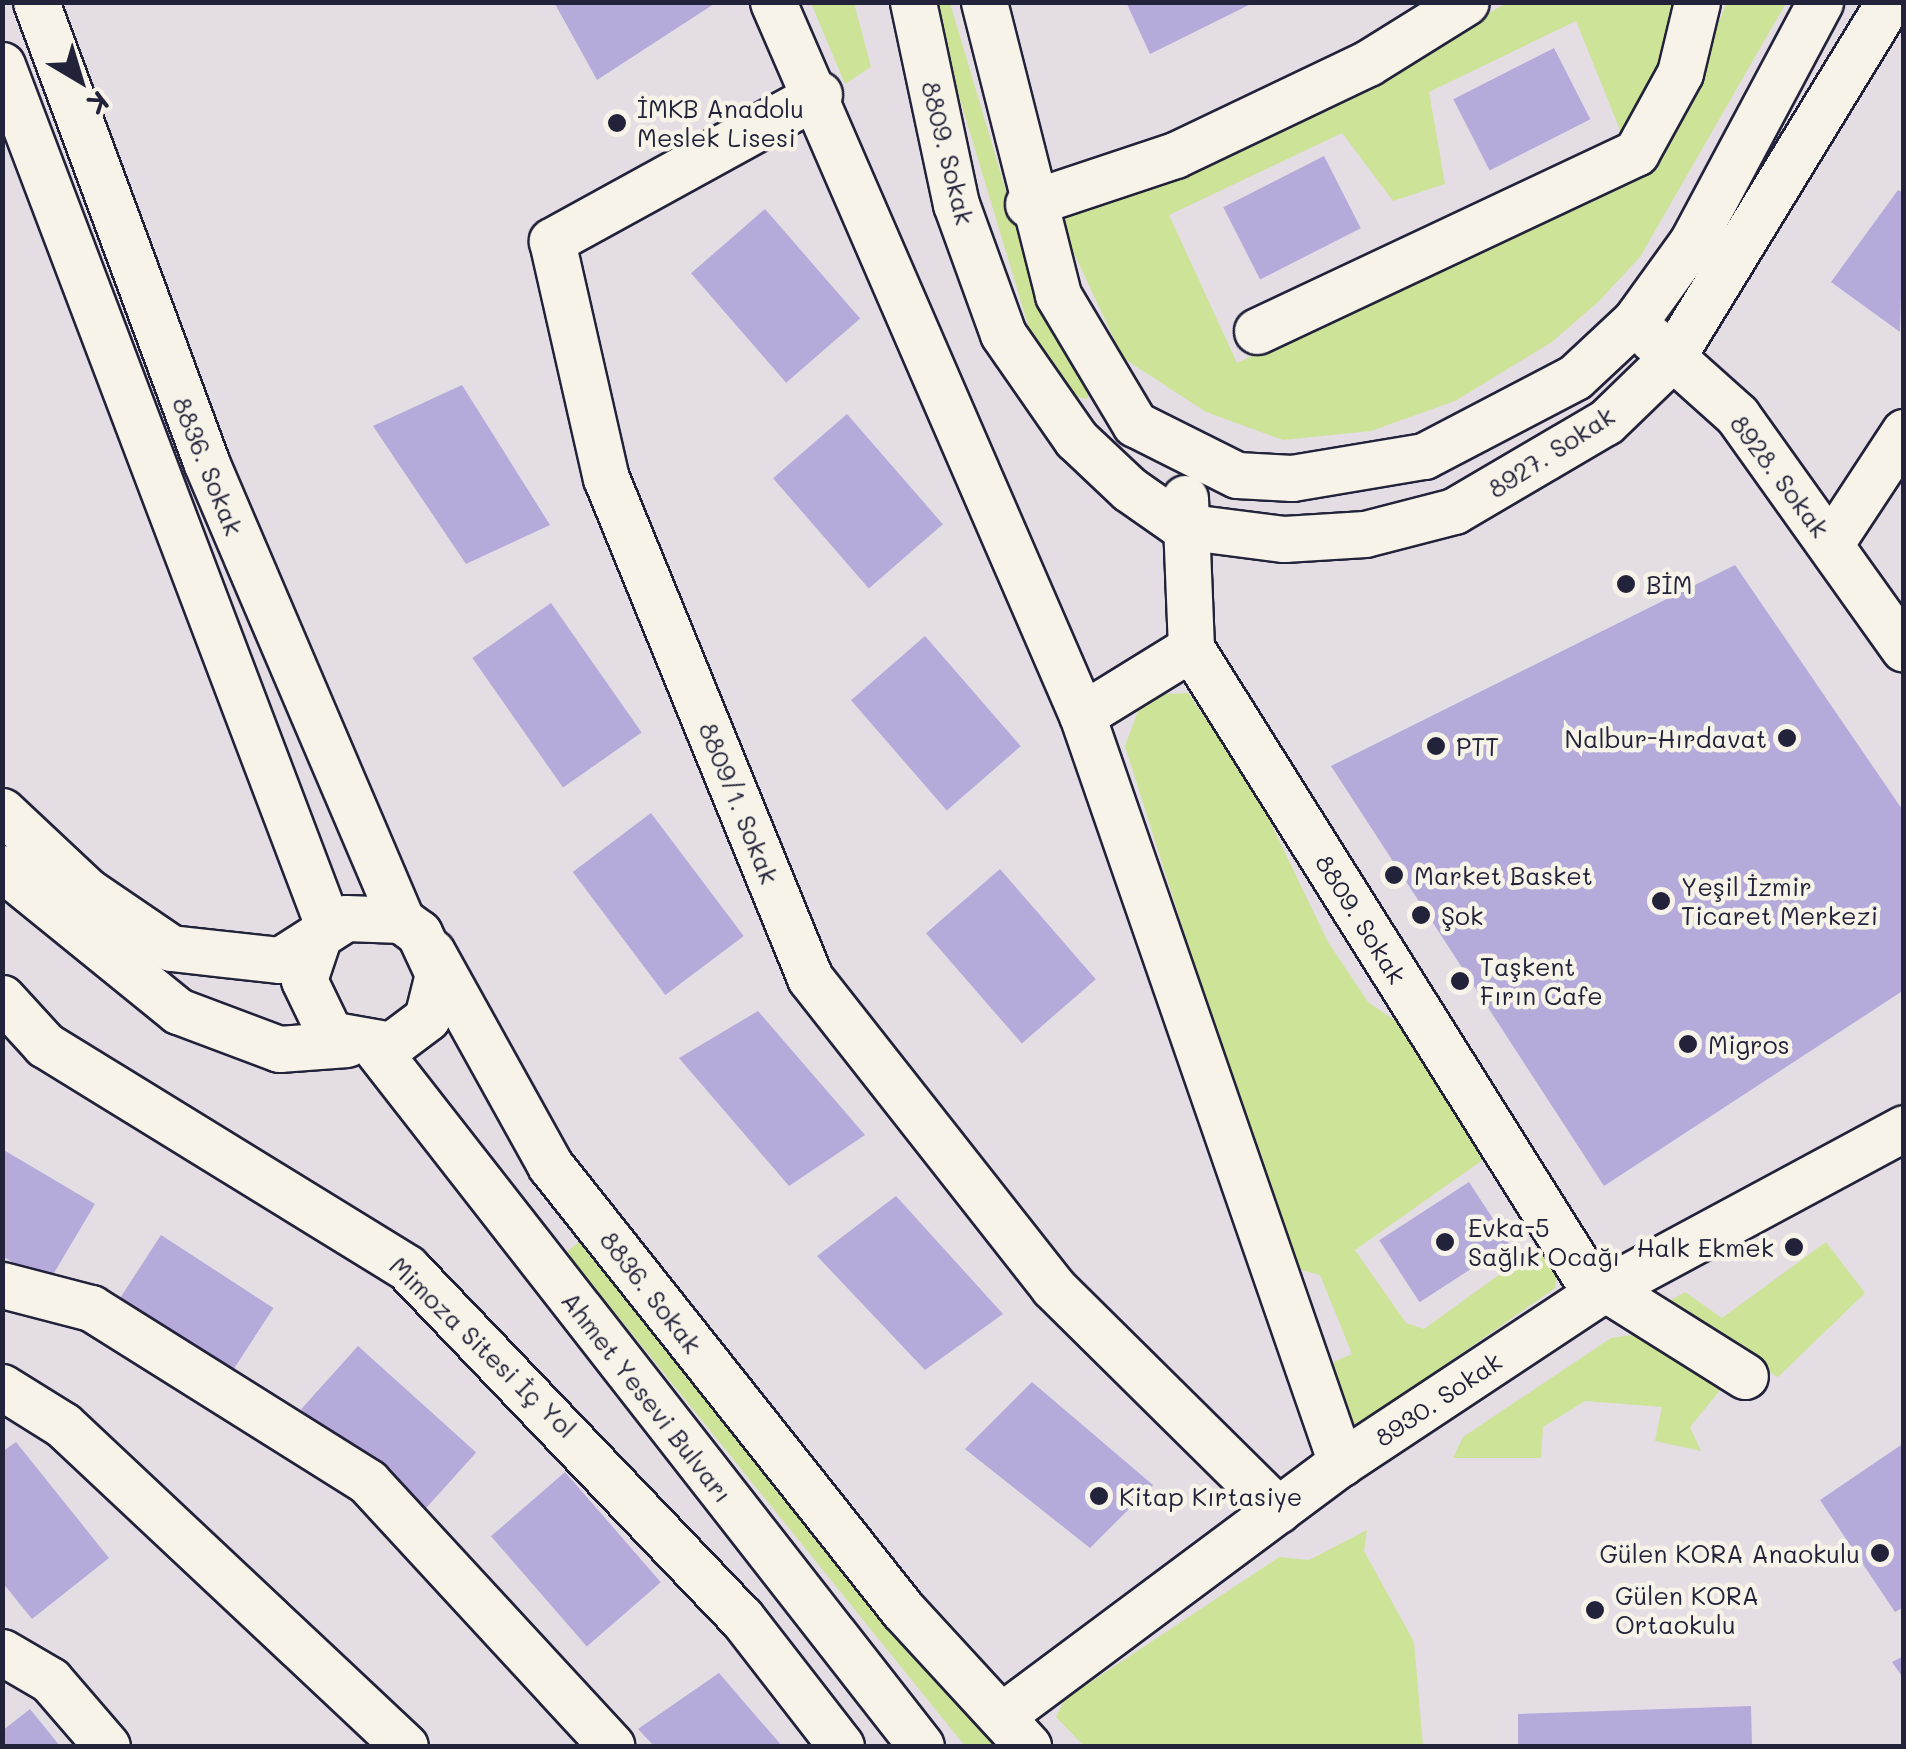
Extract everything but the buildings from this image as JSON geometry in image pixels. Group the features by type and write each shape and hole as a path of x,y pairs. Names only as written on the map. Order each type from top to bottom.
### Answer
{"street":[{"name":"8836. Sokak","path":"36,2 198,444 416,936 550,1165 904,1610 1014,1732"},
{"path":"773,2 819,94 1082,715 1341,1463"},
{"name":"8809. Sokak","path":"913,2 956,204 1003,334 1076,439 1182,526"},
{"path":"984,2 1028,204 1058,294 1135,424 1189,453"},
{"path":"1028,204 1175,155 1368,63 1466,2"},
{"path":"1256,331 1636,153 1680,73 1697,2"},
{"name":"8927. Sokak","path":"1189,453 1237,475 1292,478 1424,456 1576,378 1634,321 1692,242 1820,2"},
{"name":"8927. Sokak","path":"1182,526 1284,539 1348,536 1454,510 1606,422 1671,358 1890,2"},
{"path":"2,65 323,935 307,1000 361,1045"},
{"name":"8809/1. Sokak","path":"819,94 552,241 606,478 810,978 1053,1287 1278,1510"},
{"name":"8928. Sokak","path":"1634,321 1737,415 1904,649"},
{"path":"1831,543 1904,432"},
{"name":"8809. Sokak","path":"1189,453 1182,526 1191,648 1603,1293"},
{"path":"1082,715 1191,648"},
{"path":"2,811 86,890 171,948 280,960 364,914 416,936 438,974 427,1018 361,1045 279,1049 178,1011 2,868"},
{"name":"Mimoza Sitesi İç Yol","path":"2,998 45,1045 407,1268 741,1617 841,1746"},
{"name":"Ahmet Yesevi Bulvarı","path":"361,1045 920,1746"},
{"name":"8930. Sokak","path":"1014,1732 1278,1510 1341,1463 1603,1293 1904,1128"},
{"path":"2,1285 92,1308 368,1482 612,1746"},
{"path":"1603,1293 1745,1376"},
{"path":"2,1387 63,1424 406,1746"},
{"path":"2,1652 50,1680 107,1746"}],"green space":[{"path":"811,3 854,3 871,67 845,84"},
{"path":"931,3 950,3 1041,309 1091,386 1087,399 1071,396 1031,335"},
{"path":"1507,3 1672,3 1671,48 1622,135 1576,21 1429,92 1445,184 1393,201 1342,133 1169,215 1237,363 1652,171 1727,3 1786,3 1640,257 1599,301 1552,342 1455,401 1371,431 1283,440 1206,412 1123,358 1058,219 1360,83"},
{"path":"1188,693 1259,799 1328,942 1368,1002 1403,1026 1484,1159 1355,1250 1406,1323 1424,1329 1539,1246 1557,1274 1555,1288 1356,1427 1329,1364 1352,1354 1320,1275 1290,1267 1125,746 1138,711 1164,694"},
{"path":"584,1238 1006,1746 965,1746 566,1252"},
{"path":"1826,1242 1865,1293 1778,1377 1659,1307 1685,1292 1722,1318"},
{"path":"1639,1334 1721,1389 1690,1427 1701,1451 1655,1441 1662,1407 1585,1401 1543,1427 1541,1458 1453,1458 1463,1437 1611,1338"},
{"path":"1367,1530 1364,1551 1414,1642 1423,1746 1084,1746 1056,1717 1065,1699 1279,1557 1309,1560"}],"place":[{"name":"İMKB Anadolu Meslek Lisesi","path":"617,123"},
{"name":"BİM","path":"1626,584"},
{"name":"Nalbur-Hırdavat","path":"1787,738"},
{"name":"PTT","path":"1436,746"},
{"name":"Market Basket","path":"1394,875"},
{"name":"Yeşil İzmir Ticaret Merkezi","path":"1661,901"},
{"name":"Şok","path":"1421,915"},
{"name":"Taşkent Fırın Cafe","path":"1460,981"},
{"name":"Migros","path":"1688,1044"},
{"name":"Evka-5 Sağlık Ocağı","path":"1445,1242"},
{"name":"Halk Ekmek","path":"1794,1247"},
{"name":"Kitap Kırtasiye","path":"1099,1496"},
{"name":"Gülen KORA Anaokulu","path":"1880,1553"},
{"name":"Gülen KORA Ortaokulu","path":"1595,1610"}]}
